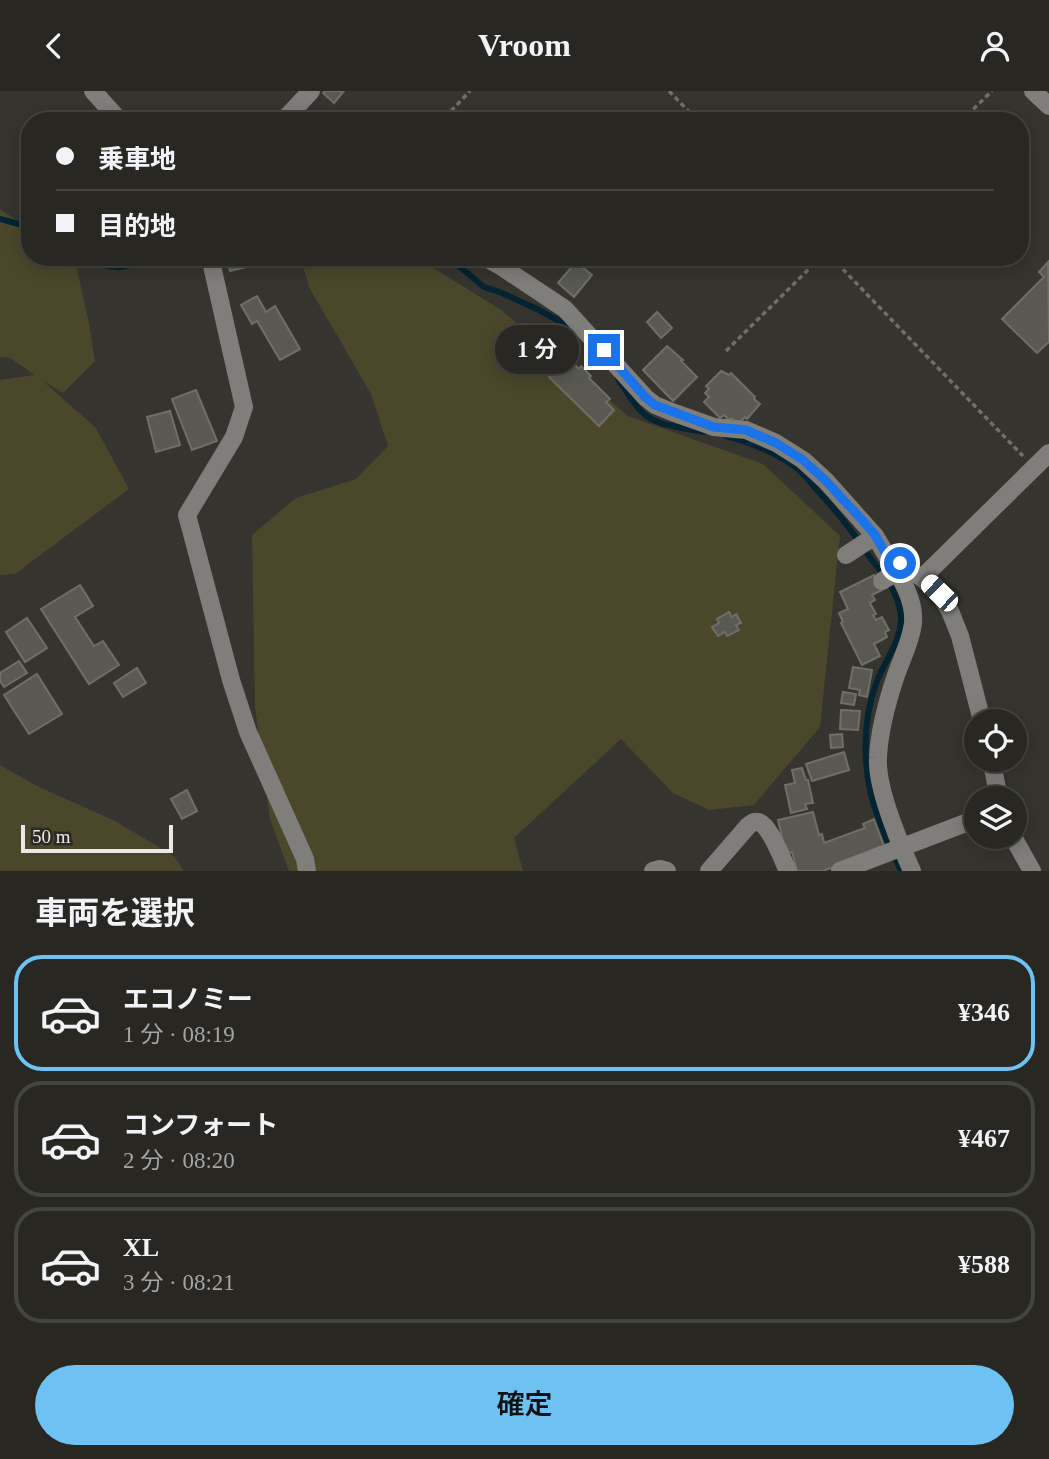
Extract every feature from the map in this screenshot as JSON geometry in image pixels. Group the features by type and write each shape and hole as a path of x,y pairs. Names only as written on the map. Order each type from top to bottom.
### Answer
{"street":[{"path":"93,91 112,112"},
{"path":"291,112 311,91"},
{"path":"1033,91 1049,106"},
{"path":"212,266 244,407 234,437 187,515 248,732 305,859 307,871"},
{"path":"500,266 565,309 655,405 714,427 746,430 776,443 803,460 826,481 875,535 887,556 889,576 908,593 913,624 908,642 879,699 880,733 872,780 880,811 899,857"},
{"path":"922,577 1049,453"},
{"path":"846,555 875,535"},
{"path":"887,556 922,577 939,593 950,611 960,636 979,709"},
{"path":"709,871 748,826 757,821 768,829 788,871"},
{"path":"840,871 899,857 964,825"},
{"path":"1020,849 1032,871"},
{"path":"653,871 667,871"}],"path":[{"path":"451,110 470,91"},
{"path":"669,91 689,112"},
{"path":"970,112 992,91"},
{"path":"726,351 812,266"},
{"path":"840,266 1035,468"}],"shaded area":[{"path":"0,209 21,223 21,266 76,266 95,361 63,393 42,380 96,428 129,489 15,574 0,575 0,380 35,375 10,358 0,357"},
{"path":"303,266 430,266 501,310 628,416 763,464 840,536 820,727 754,805 709,810 673,793 621,739 514,838 523,871 289,871 270,819 255,707 252,535 296,498 356,479 388,446 371,394 310,289"},
{"path":"0,765 37,786 115,821 174,856 184,871 0,871"}],"building":[{"path":"344,91 334,103 323,93"},
{"path":"1048,262 1049,342 1037,353 1002,319 1044,277 1039,272"},
{"path":"229,266 246,267 230,271"},
{"path":"573,266 581,266 592,275 574,297 558,283"},
{"path":"257,296 266,312 275,306 300,349 280,360 257,321 252,324 241,305"},
{"path":"657,312 672,328 661,338 647,322"},
{"path":"549,346 566,367 571,361 579,369 581,366 610,399 606,402 614,410 599,426 549,377 553,373 538,357"},
{"path":"667,346 697,377 673,401 643,370"},
{"path":"721,371 729,375 731,373 760,404 747,419 745,417 738,424 724,415 720,418 704,402 709,397 705,393 709,389 706,386"},
{"path":"196,390 217,441 192,450 172,399"},
{"path":"170,411 180,445 156,452 147,417"},
{"path":"874,575 882,590 872,595 875,600 870,603 876,614 873,615 876,620 882,617 889,630 885,632 887,637 874,644 880,656 862,665 841,623 843,622 839,613 848,609 840,592"},
{"path":"80,585 93,606 75,617 94,646 103,641 119,665 89,684 41,609"},
{"path":"729,612 732,617 736,614 741,623 736,625 739,630 727,636 725,632 718,636 712,627 719,623 717,619"},
{"path":"27,618 47,648 25,662 6,632"},
{"path":"19,661 27,673 4,687 0,681 0,673"},
{"path":"853,667 872,670 867,697 859,695 860,690 849,688"},
{"path":"137,668 146,683 123,697 114,683"},
{"path":"37,674 62,714 29,734 4,695"},
{"path":"843,692 856,694 854,705 841,703"},
{"path":"841,710 860,711 858,730 840,729"},
{"path":"842,734 843,747 831,748 830,735"},
{"path":"844,752 849,770 812,781 806,764"},
{"path":"802,768 808,780 813,803 805,804 807,809 791,813 785,785 795,783 792,770"},
{"path":"187,790 197,811 182,819 171,799"},
{"path":"813,812 824,843 865,828 863,824 874,819 884,846 823,871 797,871 792,852 786,854 778,820"}],"waterway":[{"path":"0,219 21,225"},
{"path":"109,266 126,266"},
{"path":"459,266 484,287 539,310 578,334"},
{"path":"618,379 637,407 651,419 666,425 705,432"},
{"path":"726,436 770,452 800,471 850,530 886,578 896,597 901,625 872,697 866,731 866,767 883,831 901,871"}],"route":[{"path":"604,350 655,405 714,427 746,430 776,443 803,460 863,521 887,556 900,563"}]}
